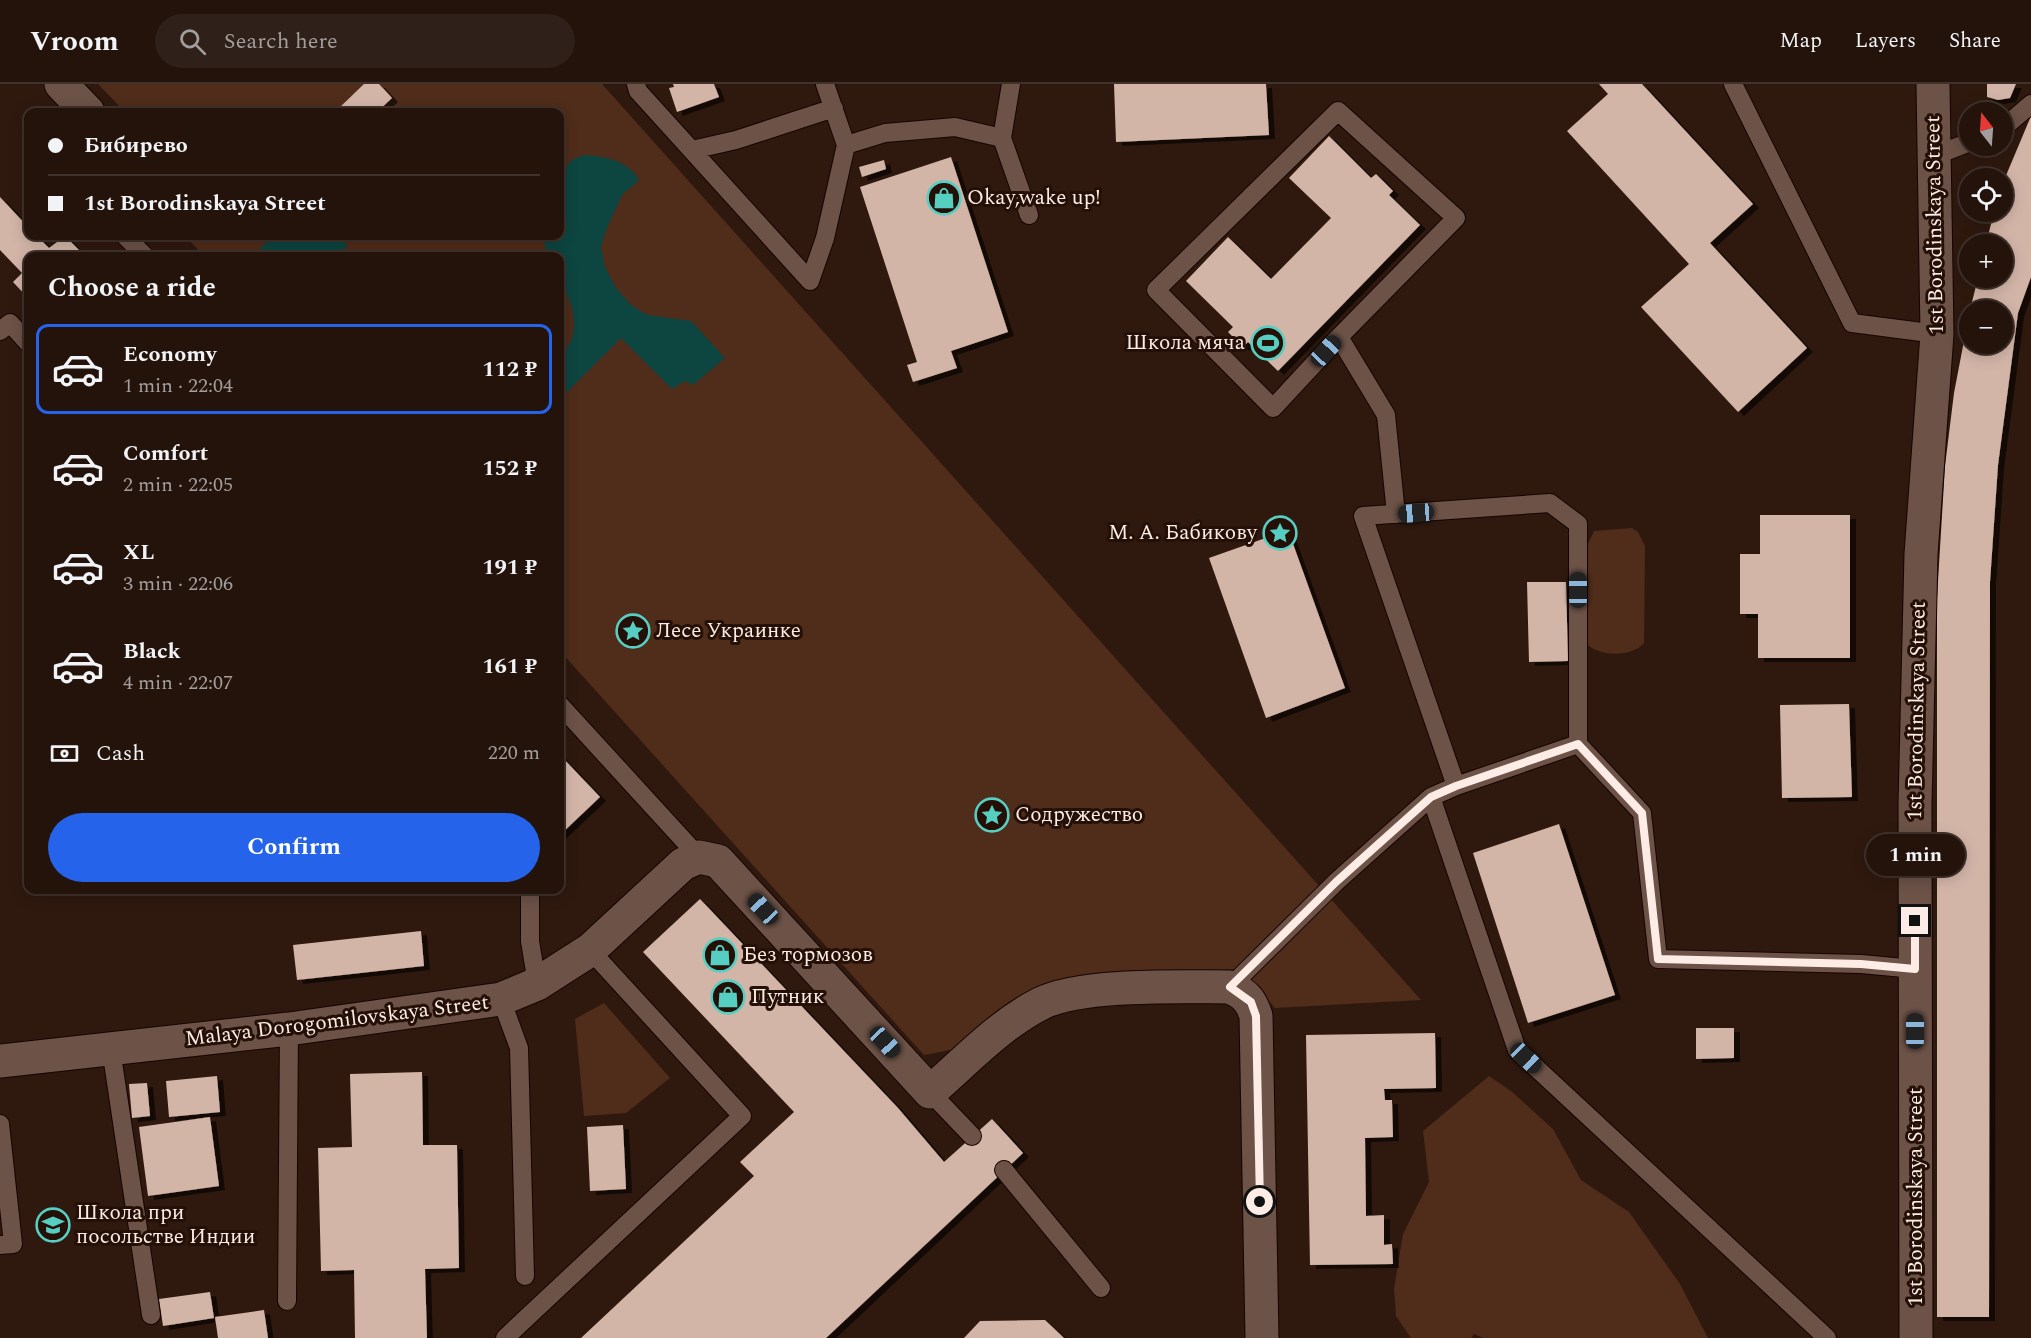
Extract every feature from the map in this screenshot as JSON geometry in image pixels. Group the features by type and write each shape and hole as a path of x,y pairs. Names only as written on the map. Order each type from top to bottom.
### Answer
{"street":[{"path":"61,84 84,108"},
{"name":"1st Borodinskaya Street","path":"1916,1338 1915,804 1921,554 1937,334 1934,84"},
{"path":"699,857 718,861 930,1092 1018,1016 1042,1002 1100,990 1230,987 1251,1002 1256,1016 1262,1338"},
{"name":"Malaya Dorogomilovskaya Street","path":"0,1061 290,1029 501,999 537,984 590,950 683,864 699,857"}],"lane":[{"path":"636,84 638,91 810,281 825,238 846,145 825,84"},
{"path":"1011,84 1002,138 1029,215"},
{"path":"1733,84 1852,323 1937,334"},
{"path":"2013,120 2031,104"},
{"path":"693,150 736,140 834,108"},
{"path":"1338,111 1456,219 1339,337 1273,408 1156,290 1338,111"},
{"path":"846,145 885,133 955,127 1002,138"},
{"path":"1934,156 1959,146"},
{"path":"129,240 141,252"},
{"path":"0,332 10,323 24,339"},
{"path":"1339,337 1386,415 1396,514"},
{"path":"1456,786 1363,516 1550,503 1578,524 1578,744 1642,813 1658,959 1861,964 1915,969"},
{"path":"564,709 699,857"},
{"path":"1230,987 1336,882 1431,797 1456,786 1578,744"},
{"path":"1431,797 1517,1050 1827,1338"},
{"path":"530,894 530,940 537,984"},
{"path":"505,1338 742,1116 590,950"},
{"path":"501,999 519,1048 525,1276"},
{"path":"287,1301 290,1029"},
{"path":"111,1049 151,1315"},
{"path":"930,1092 972,1136"},
{"path":"0,1124 13,1244 0,1245"},
{"path":"1004,1170 1101,1288"}],"shaded area":[{"path":"98,84 602,84 1421,1000 1275,1008 1238,969 1067,978 1034,988 1008,1004 955,1049 924,1055 564,655 564,252 200,252 189,240 564,240 564,108 121,108"},
{"path":"1632,528 1638,532 1645,546 1644,643 1639,648 1625,653 1601,652 1588,645 1586,635 1587,546 1594,531"},
{"path":"604,1003 670,1078 626,1113 584,1116 575,1019"},
{"path":"1489,1076 1511,1091 1553,1129 1581,1180 1629,1212 1680,1284 1708,1338 1483,1338 1474,1334 1471,1338 1411,1338 1396,1316 1394,1289 1403,1234 1429,1182 1423,1131"}],"water":[{"path":"584,155 615,161 629,168 639,180 622,195 606,230 601,247 605,267 616,288 631,305 647,315 691,321 725,358 693,385 685,381 672,389 621,338 564,395 564,352 570,344 574,329 573,313 564,291 564,252 546,252 544,240 564,240 564,170 572,160"},
{"path":"269,240 341,240 348,246 341,252 263,252 260,249"}],"building":[{"path":"364,84 379,84 392,98 381,108 339,108"},
{"path":"673,84 714,84 719,97 677,112 669,88 674,87"},
{"path":"1114,84 1266,84 1269,135 1116,142"},
{"path":"1599,84 1642,84 1753,204 1710,243 1807,348 1738,412 1641,307 1689,264 1567,131 1608,94"},
{"path":"1987,84 2016,84 2010,98 1998,100 1987,97"},
{"path":"2031,116 2031,277 2018,313 2013,351 2013,300 1972,300 1976,288 2013,288 2013,234 1988,234 1992,222 2013,222 2013,168 2009,168"},
{"path":"1329,136 1371,178 1376,174 1393,191 1389,195 1420,225 1278,371 1248,342 1243,347 1228,332 1233,327 1186,281 1228,237 1271,279 1331,218 1289,178"},
{"path":"951,157 1008,332 951,351 957,368 913,382 907,365 917,362 860,187"},
{"path":"884,160 886,169 862,177 859,167"},
{"path":"0,197 24,223 24,240 41,240 49,248 60,240 69,240 81,252 24,252 24,294 13,282 22,273 0,250"},
{"path":"1961,354 2013,354 1998,465 1990,582 1989,1317 1937,1317 1937,598 1945,466"},
{"path":"1760,515 1850,515 1850,658 1758,658 1758,614 1740,614 1740,554 1760,554"},
{"path":"1288,530 1345,688 1266,718 1209,558"},
{"path":"1527,582 1566,582 1568,661 1529,662"},
{"path":"1849,704 1852,797 1782,798 1780,705"},
{"path":"564,759 600,797 564,831"},
{"path":"1559,824 1615,995 1528,1023 1473,853"},
{"path":"700,899 898,1108 944,1162 992,1119 1023,1153 826,1338 581,1338 754,1176 740,1162 794,1112 643,952"},
{"path":"421,931 424,966 297,980 293,945"},
{"path":"1696,1028 1734,1028 1734,1058 1696,1059"},
{"path":"1435,1033 1436,1088 1384,1089 1385,1100 1392,1100 1393,1137 1365,1138 1366,1216 1384,1215 1384,1245 1392,1244 1393,1264 1310,1265 1306,1035"},
{"path":"422,1072 423,1145 457,1145 459,1268 425,1269 427,1338 355,1338 354,1270 321,1271 318,1148 352,1147 350,1074"},
{"path":"217,1076 220,1112 169,1117 166,1081"},
{"path":"147,1083 150,1116 132,1118 129,1084"},
{"path":"210,1117 219,1186 148,1196 139,1127"},
{"path":"623,1125 626,1189 590,1191 587,1127"},
{"path":"210,1292 214,1318 163,1326 159,1299"},
{"path":"264,1310 268,1338 218,1338 215,1317"},
{"path":"1045,1320 1064,1338 964,1338 980,1321"}],"place":[{"name":"Okay,wake up!","path":"944,198"},
{"name":"Школа мяча","path":"1268,343"},
{"name":"М. А. Бабикову","path":"1280,533"},
{"name":"Лесе Украинке","path":"633,631"},
{"name":"Содружество","path":"992,815"},
{"name":"Без тормозов","path":"720,955"},
{"name":"Путник","path":"728,997"},
{"name":"Школа при посольстве Индии","path":"53,1225"}],"route":[{"path":"1260,1202 1256,1016 1251,1002 1242,993 1230,987 1336,882 1431,797 1456,786 1578,744 1642,813 1658,959 1861,964 1915,969 1915,921"}]}
